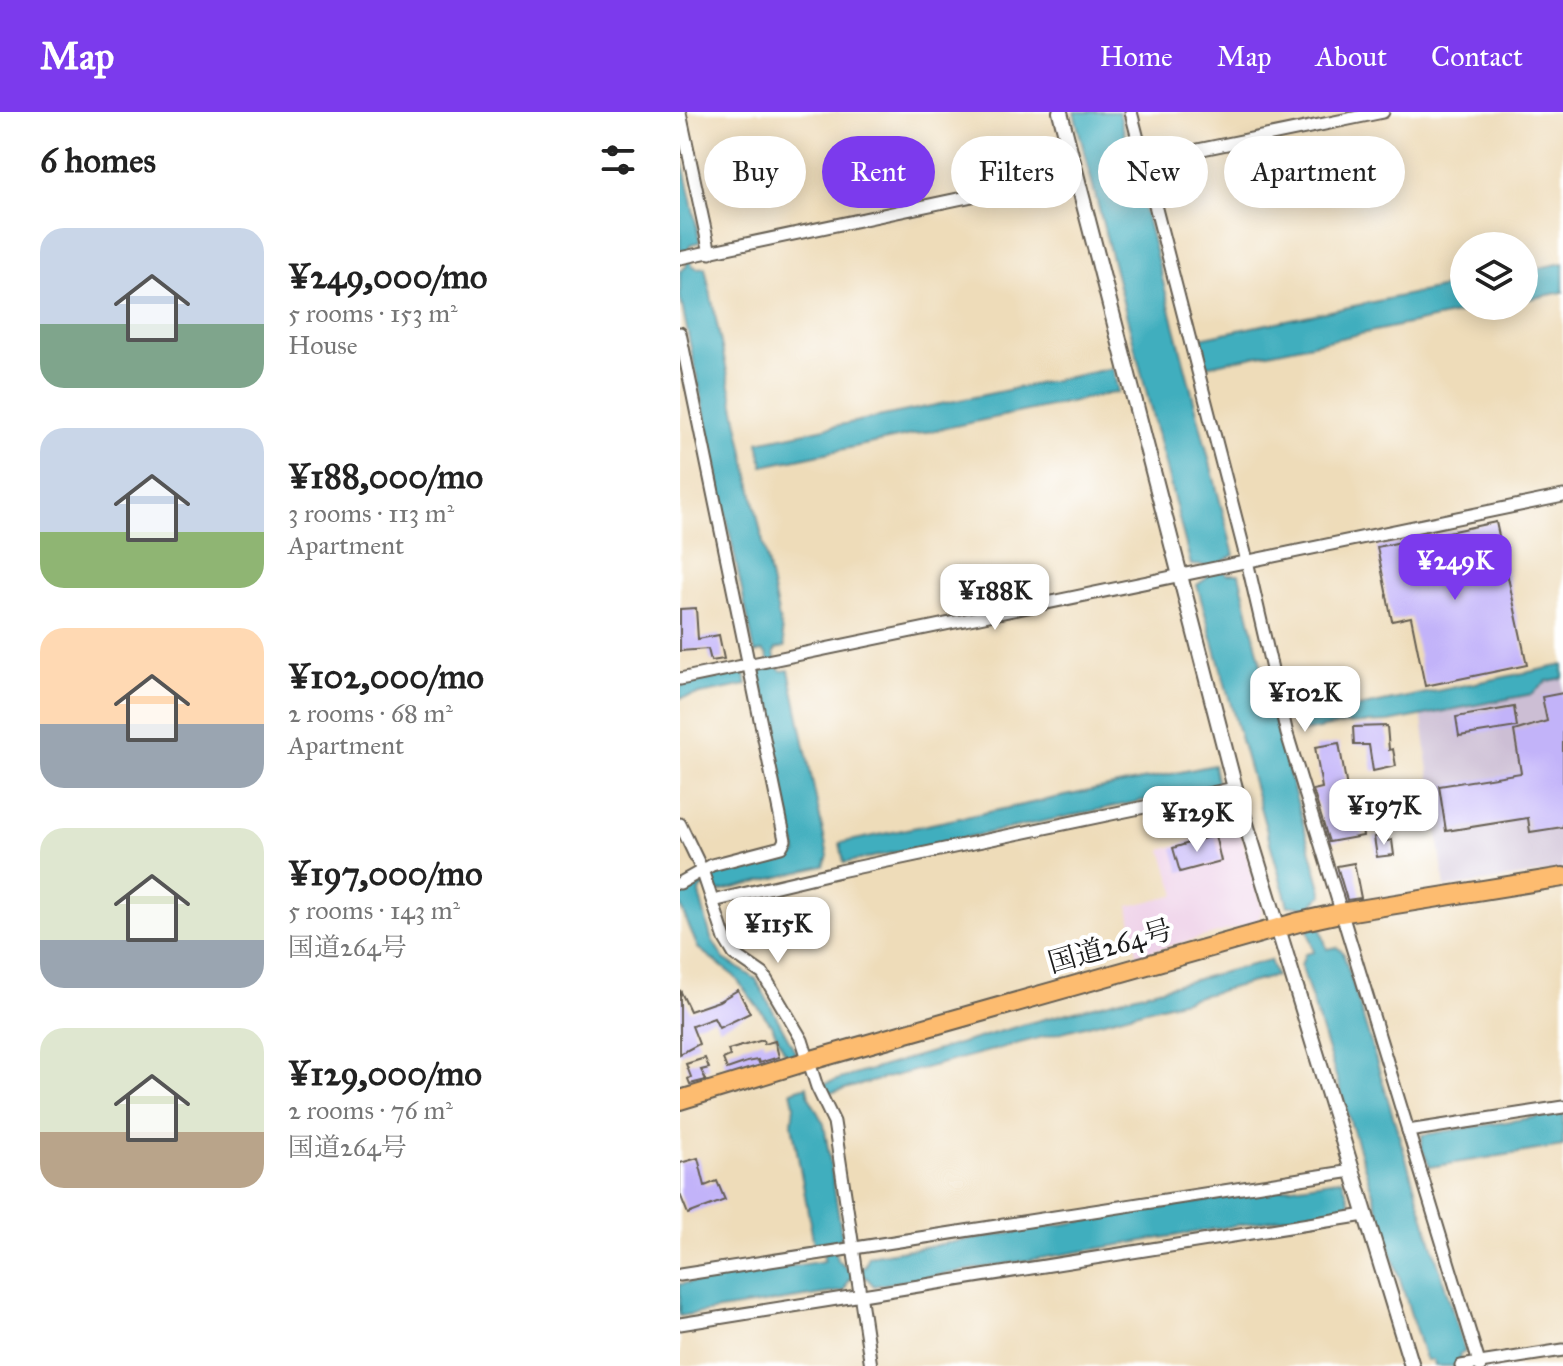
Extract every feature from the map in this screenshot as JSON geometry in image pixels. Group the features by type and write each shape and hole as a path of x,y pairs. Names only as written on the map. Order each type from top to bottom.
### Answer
{"highway":[{"name":"国道264号","path":"680,1100 1299,922 1563,877"}],"street":[{"path":"1060,112 1066,136"},
{"path":"1131,112 1137,136"},
{"path":"1208,148 1383,112"},
{"path":"680,113 710,253"},
{"path":"1082,197 1235,788 1412,1366"},
{"path":"685,258 951,201"},
{"path":"1156,208 1247,561 1331,915 1408,1131 1480,1364"},
{"path":"680,333 785,840 781,847 705,878 680,883"},
{"path":"680,679 1563,496"},
{"path":"713,901 840,871 1235,788"},
{"path":"680,824 705,878 725,939 734,954 763,974 802,1040 834,1122 871,1366"},
{"path":"1408,1131 1563,1107"},
{"path":"680,1275 1352,1171"},
{"path":"680,1324 1365,1215"},
{"path":"1463,1366 1563,1350"}],"shaded area":[{"path":"1563,670 1563,870 1445,888 1419,698"},
{"path":"1238,825 1262,910 1257,922 1137,955 1129,906 1176,895 1162,850"}],"water":[{"path":"1074,112 1119,112 1125,136 1098,136 1098,205 1082,136"},
{"path":"680,149 700,242 691,244 688,250 692,265 705,267 785,647 776,649 774,653 777,667 782,671 789,670 828,856 824,866 718,892 714,883 700,888 699,893 711,938 724,959 756,979 796,1053 787,1056 771,1024 734,976 698,948 680,905 680,890 712,878 713,873 797,854 759,671 770,669 767,655 763,651 755,653 680,296 680,271 687,266 684,251 680,248"},
{"path":"1099,208 1144,208 1234,555 1223,561 1226,574 1239,574 1277,730 1323,895 1313,903 1327,949 1337,947 1343,952 1465,1352 1459,1355 1464,1366 1435,1366 1433,1360 1427,1360 1424,1356 1301,965 1305,954 1314,952 1301,906 1288,906 1197,585 1207,578 1205,566 1191,565"},
{"path":"1563,263 1563,292 1538,297 1538,268"},
{"path":"1450,286 1450,315 1201,367 1195,339"},
{"path":"1113,368 1118,392 763,466 758,442"},
{"path":"1563,665 1563,678 1547,681 1532,694 1389,722 1343,724 1298,733 1294,723 1296,720"},
{"path":"745,674 747,685 680,698 680,686"},
{"path":"1214,765 1218,785 844,863 840,843"},
{"path":"1270,960 1276,976 829,1093 823,1084 1029,1023"},
{"path":"807,1086 809,1097 824,1124 842,1237 834,1243 837,1259 848,1270 865,1267 868,1256 1342,1179 1350,1202 1346,1207 874,1286 866,1277 849,1279 844,1291 680,1316 680,1284 824,1261 823,1246 814,1245 792,1124 794,1104 791,1091"},
{"path":"1563,1113 1563,1146 1430,1167 1422,1149 1422,1135"}],"building":[{"path":"1496,522 1527,665 1425,686 1411,617 1392,621 1377,547"},
{"path":"696,608 698,639 719,635 724,659 711,661 708,649 680,651 680,609"},
{"path":"1563,693 1563,827 1530,832 1528,818 1446,831 1439,786 1521,773 1514,731 1547,721 1542,697"},
{"path":"1514,707 1517,727 1459,736 1456,717"},
{"path":"1387,726 1389,750 1393,749 1396,766 1373,771 1369,745 1354,745 1353,727"},
{"path":"1339,743 1352,816 1360,815 1363,836 1329,842 1313,790 1322,788 1315,747"},
{"path":"1215,835 1221,861 1180,872 1173,848"},
{"path":"1386,835 1387,841 1392,840 1394,855 1377,857 1374,837"},
{"path":"1354,863 1361,898 1347,900 1337,866"},
{"path":"680,990 690,1011 719,1001 738,990 750,1013 719,1028 714,1018 692,1026 699,1044 680,1054"},
{"path":"763,1040 764,1044 775,1041 779,1057 727,1069 723,1059 730,1056 728,1050"},
{"path":"705,1058 709,1068 701,1070 706,1080 690,1084 686,1064"},
{"path":"698,1158 705,1186 717,1181 725,1200 688,1214 680,1194 680,1163"}]}
